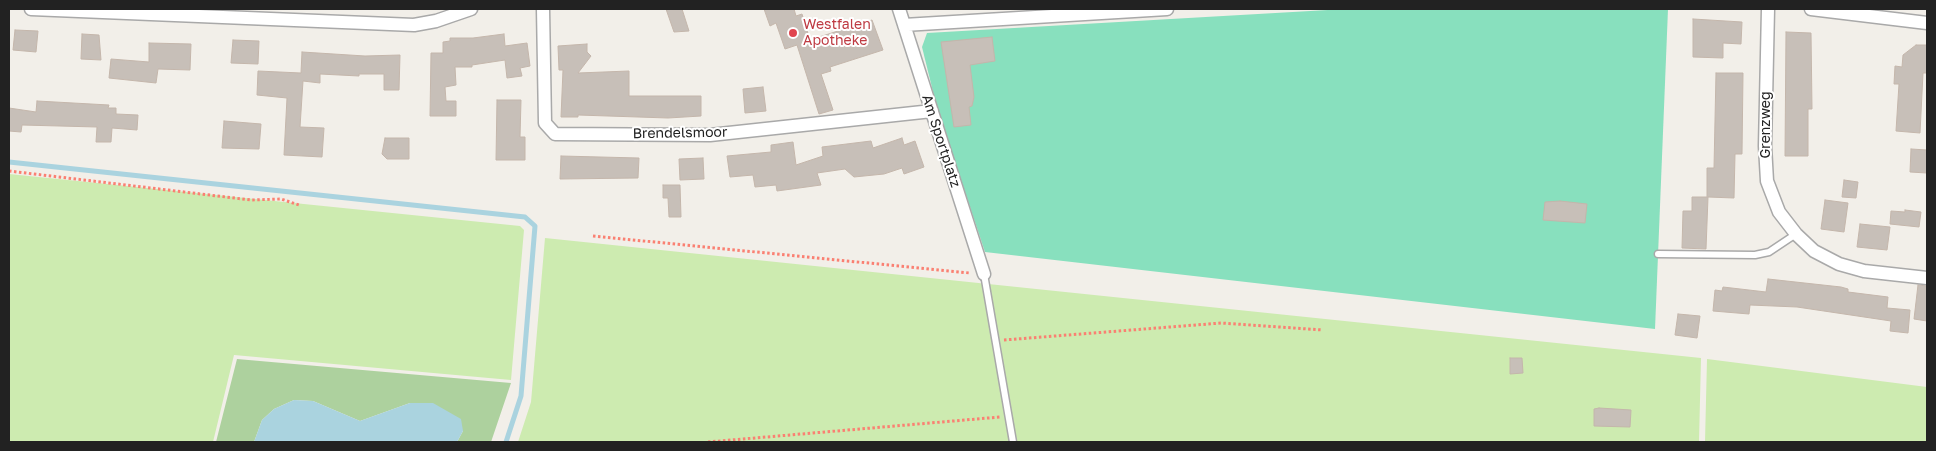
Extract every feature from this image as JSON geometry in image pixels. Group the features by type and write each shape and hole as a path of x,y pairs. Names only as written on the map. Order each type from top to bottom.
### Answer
{"street":[{"path":"32,9 404,24 435,15 472,9"},
{"name":"Brendelsmoor","path":"543,9 545,124 555,134 710,135 932,111"},
{"name":"Am Sportplatz","path":"898,9 984,274"},
{"path":"904,24 1167,9"},
{"name":"Grenzweg","path":"1768,9 1765,146 1767,182 1779,212 1796,234 1814,251 1840,264 1864,272 1927,278"},
{"path":"1811,9 1879,13 1927,23"}],"lane":[{"path":"1658,254 1754,255 1769,252 1796,234"},
{"path":"984,274 994,341 1013,442"}],"path":[{"path":"9,171 251,200 281,199 299,206"},
{"path":"593,236 984,274"},
{"path":"994,341 1221,323 1323,330"},
{"path":"708,442 1008,417"}],"green space":[{"path":"1345,9 1668,9 1655,329 985,252 937,108 922,47 927,33"},
{"path":"9,174 520,226 524,230 511,380 234,355 213,442 9,442"},
{"path":"545,238 1701,358 1699,442 518,442 531,402"},
{"path":"237,359 511,383 491,442 457,442 463,431 410,403 360,421 313,401 294,400 274,409 262,420 254,442 216,442"},
{"path":"1707,359 1927,387 1927,442 1705,442"}],"water":[{"path":"294,400 313,401 360,421 410,403 433,403 461,419 463,431 457,442 254,442 262,420 274,409"}],"building":[{"path":"666,9 682,9 689,31 674,32"},
{"path":"764,9 794,9 796,16 802,14 810,40 872,20 883,50 830,67 831,71 821,74 833,110 819,114 797,45 785,49 776,23 770,26"},
{"path":"1693,19 1742,22 1741,44 1723,43 1723,58 1693,57"},
{"path":"15,30 38,31 36,52 13,50"},
{"path":"1786,32 1811,33 1812,109 1808,109 1808,156 1785,156"},
{"path":"82,34 99,35 101,60 81,59"},
{"path":"504,34 505,46 527,43 530,66 520,68 522,76 507,78 505,60 472,65 472,67 455,67 456,85 445,87 446,101 456,101 456,116 430,116 431,53 443,53 443,42 450,41 450,38 473,38"},
{"path":"992,37 995,61 970,65 974,97 972,106 969,107 971,125 954,127 941,42"},
{"path":"233,40 259,41 258,64 231,63"},
{"path":"149,43 191,44 190,70 158,69 156,83 109,78 111,59 149,62"},
{"path":"587,44 587,52 591,56 578,73 629,71 629,96 701,96 701,116 668,118 578,115 578,117 561,117 563,70 559,70 558,46"},
{"path":"1916,45 1927,45 1927,73 1923,73 1920,133 1896,131 1899,84 1894,84 1895,66 1902,67 1903,55"},
{"path":"302,52 365,56 400,55 399,90 384,90 384,74 359,74 359,76 320,74 320,83 303,81 300,127 324,128 322,157 284,155 287,98 257,95 258,71 301,73"},
{"path":"1716,73 1743,73 1742,154 1735,154 1734,198 1708,197 1706,249 1682,248 1683,211 1692,211 1692,197 1707,197 1707,168 1714,168"},
{"path":"763,87 766,111 745,113 743,89"},
{"path":"497,100 521,100 520,137 525,137 525,160 496,160"},
{"path":"37,101 109,105 108,108 116,108 116,114 138,115 137,130 112,128 111,142 96,142 97,127 22,125 21,132 9,131 9,108 36,112"},
{"path":"224,121 261,124 259,149 222,148"},
{"path":"385,138 409,138 409,159 387,159 382,154"},
{"path":"902,138 904,145 915,141 924,167 904,174 902,168 884,174 854,177 845,169 817,173 821,185 777,191 776,185 755,187 753,175 730,177 727,156 771,152 771,145 793,142 796,165 823,156 822,147 871,141 873,148"},
{"path":"1911,149 1927,150 1927,173 1910,172"},
{"path":"561,156 639,158 638,178 560,179"},
{"path":"703,158 704,179 680,180 679,159"},
{"path":"1844,180 1858,182 1856,198 1842,197"},
{"path":"663,185 680,185 681,217 669,217 668,198 663,198"},
{"path":"1825,200 1848,203 1844,232 1821,229"},
{"path":"1560,201 1587,204 1585,223 1543,220 1545,202"},
{"path":"1905,210 1921,212 1919,227 1890,224 1891,211 1905,212"},
{"path":"1860,224 1890,227 1887,250 1857,247"},
{"path":"1768,279 1841,287 1848,289 1848,292 1888,297 1887,308 1910,310 1908,333 1890,331 1891,321 1797,307 1750,305 1749,314 1713,311 1715,290 1722,291 1723,287 1766,292"},
{"path":"1918,285 1927,286 1927,321 1914,319"},
{"path":"1678,314 1700,316 1697,338 1675,335"},
{"path":"1510,358 1522,358 1523,373 1510,374"},
{"path":"1594,409 1631,410 1630,427 1594,426"}],"waterway":[{"path":"9,162 525,217 535,226 521,396 506,442"}],"place":[{"name":"Westfalen Apotheke","path":"793,33"}]}
